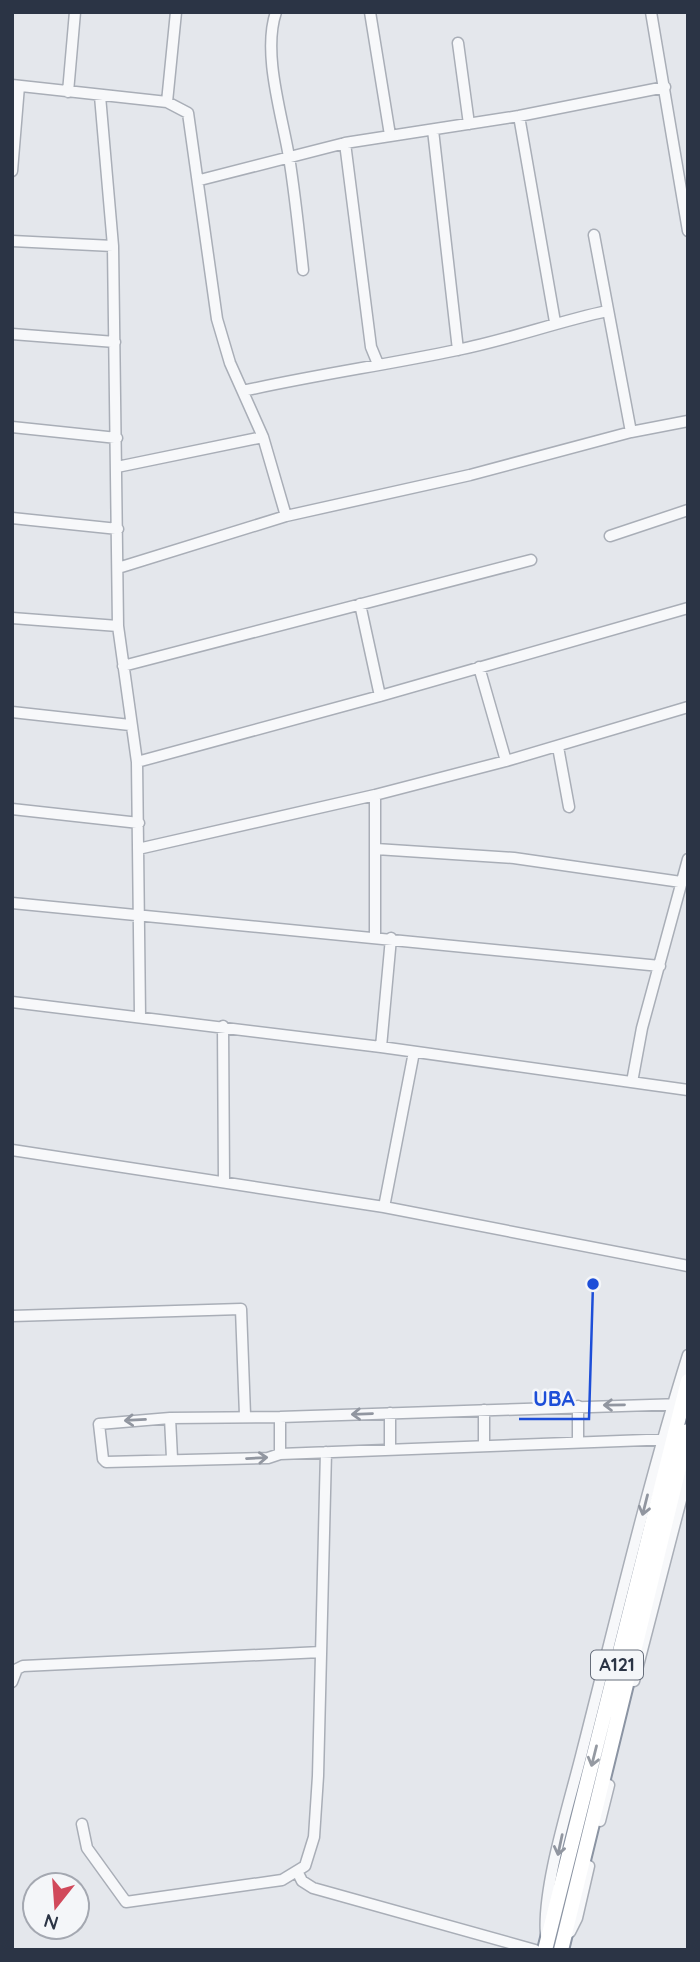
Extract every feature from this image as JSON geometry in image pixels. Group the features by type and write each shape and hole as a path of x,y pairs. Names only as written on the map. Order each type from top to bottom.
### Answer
{"highway":[{"name":"A121","path":"542,1947 677,1404 688,1381"},
{"name":"A121","path":"561,1949 679,1502 688,1431"}],"street":[{"path":"68,92 75,12"},
{"path":"167,102 176,12"},
{"path":"275,12 271,39 303,270"},
{"path":"370,12 390,135"},
{"path":"651,12 688,231"},
{"path":"458,43 469,124"},
{"path":"12,171 16,86 167,102 188,113 200,180 217,319 230,363 263,437 286,516"},
{"path":"200,180 345,143 519,116 665,87"},
{"path":"100,96 113,246 118,626 137,761 140,1016"},
{"path":"519,116 555,322"},
{"path":"433,130 458,350"},
{"path":"345,143 370,347 378,363"},
{"path":"594,235 631,432"},
{"path":"12,241 113,246"},
{"path":"243,391 378,363 458,350 525,333 555,322 607,311"},
{"path":"12,334 115,342"},
{"path":"117,568 286,516 470,475 631,432 688,421"},
{"path":"12,426 117,438"},
{"path":"117,467 263,437"},
{"path":"610,536 688,510"},
{"path":"12,518 118,529"},
{"path":"123,666 531,560"},
{"path":"360,604 380,696"},
{"path":"137,761 380,696 688,608"},
{"path":"12,618 118,626"},
{"path":"479,667 506,761"},
{"path":"138,849 375,795 558,747 688,707"},
{"path":"12,712 130,725"},
{"path":"558,747 569,807"},
{"path":"375,795 375,937"},
{"path":"12,809 139,823"},
{"path":"376,849 514,858 681,883"},
{"path":"632,1082 642,1028 688,859"},
{"path":"12,903 660,966"},
{"path":"381,1047 391,938"},
{"path":"12,1002 223,1026 688,1090"},
{"path":"223,1026 224,1182"},
{"path":"384,1207 414,1052"},
{"path":"12,1150 384,1207 688,1266"},
{"path":"12,1316 235,1307 241,1309 245,1415"},
{"path":"668,1439 280,1454 195,1461 172,1458 106,1462 103,1459 99,1424 245,1415 280,1417 677,1404 688,1355"},
{"path":"578,1406 578,1443"},
{"path":"484,1410 484,1446"},
{"path":"390,1413 390,1450"},
{"path":"280,1417 280,1454"},
{"path":"170,1418 172,1458"},
{"path":"82,1824 87,1848 126,1902 282,1880 298,1873 310,1857 314,1837 326,1452"},
{"path":"679,1502 688,1473"},
{"path":"12,1682 18,1669 23,1666 321,1652"},
{"path":"298,1873 302,1881 313,1888 542,1947"}],"place":[{"name":"UBA","path":"593,1284"}]}
